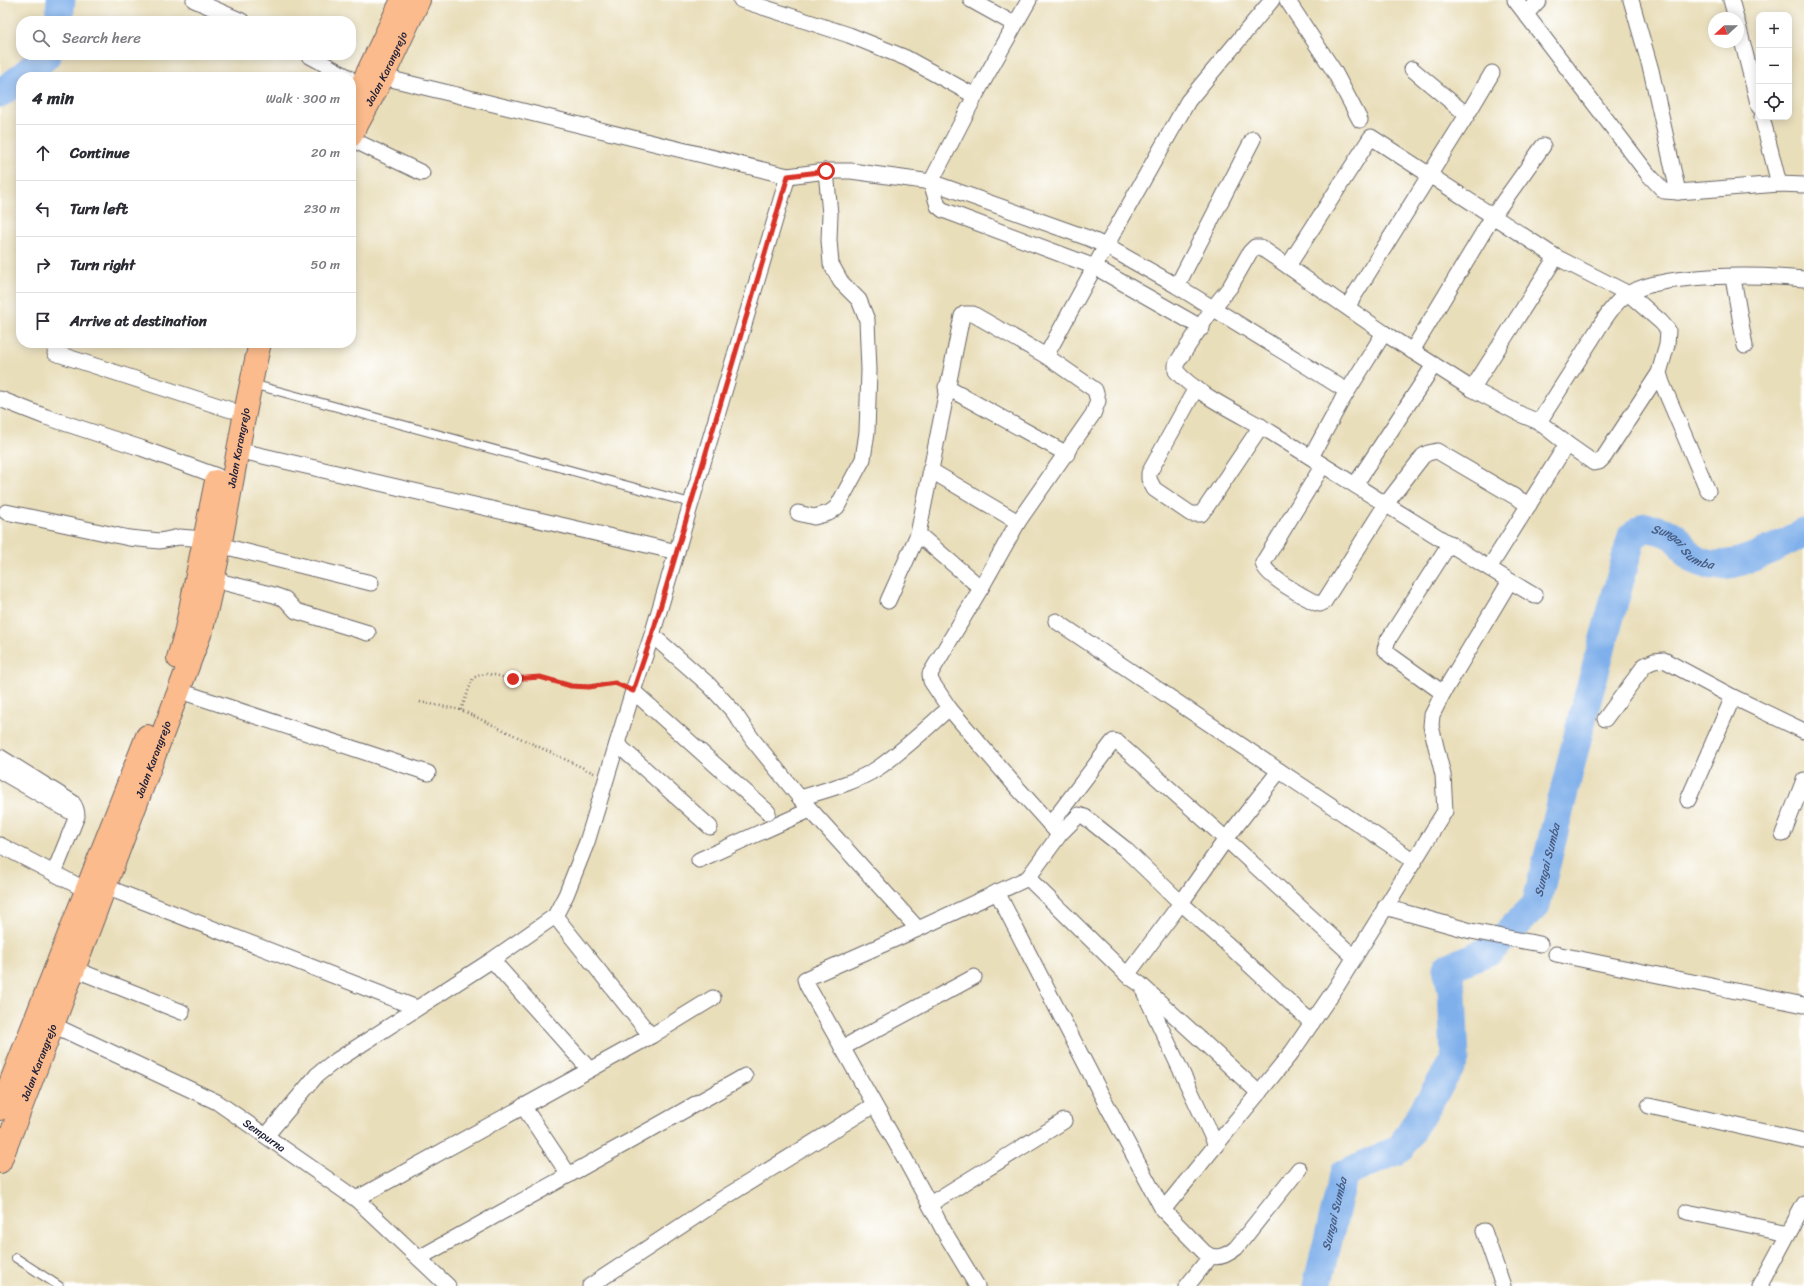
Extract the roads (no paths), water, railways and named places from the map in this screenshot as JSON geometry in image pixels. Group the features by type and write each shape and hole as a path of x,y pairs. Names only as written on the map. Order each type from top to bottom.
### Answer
{"main road":[{"name":"Jalan Karangrejo","path":"356,75 402,0"},
{"name":"Jalan Karangrejo","path":"356,127 383,77 419,0"},
{"name":"Jalan Karangrejo","path":"0,1109 180,691 202,629 214,580 212,542 217,476 231,410 248,348"},
{"name":"Jalan Karangrejo","path":"0,1162 74,969 96,889 180,652 237,450 250,383 259,348"}],"street":[{"path":"194,0 231,16"},
{"path":"741,0 841,33 906,58 975,96"},
{"path":"971,0 1014,24"},
{"path":"1029,0 1014,24 975,96 931,182 938,206 943,210 1095,267 1202,328"},
{"path":"1046,356 1188,101 1272,0"},
{"path":"1287,0 1334,70 1360,120"},
{"path":"1515,0 1656,184 1664,191 1678,192 1779,184 1804,185"},
{"path":"1527,14 1539,0"},
{"path":"1631,0 1651,70 1678,192"},
{"path":"1732,0 1735,12"},
{"path":"1744,48 1756,95"},
{"path":"317,60 339,72"},
{"path":"1412,69 1468,115"},
{"path":"1347,307 1468,115 1492,73"},
{"path":"383,77 788,176 826,171 851,171 931,182 1088,238 1106,246 1177,286 1347,391 1317,461 1263,563 1266,570 1299,594 1316,603 1320,604 1324,602 1386,504 1423,456 1428,453 1437,451 1529,505"},
{"path":"1763,120 1779,184"},
{"path":"1288,266 1371,137 1556,257 1629,294 1668,330 1667,345 1659,373 1599,462 1590,461 1539,422 1522,415 1472,389 1434,365 1384,333 1260,247 1255,247 1245,259 1230,287 1213,308 1202,328 1176,364 1176,371 1182,378 1196,388 1261,426 1535,596"},
{"path":"1177,286 1254,139"},
{"path":"356,142 422,173"},
{"path":"1412,351 1493,216 1543,146"},
{"path":"798,513 814,517 829,513 837,507 864,459 868,432 869,370 867,320 859,300 842,282 832,264 829,240 830,214 826,171"},
{"path":"266,1136 317,1075 343,1055 492,960 554,916 566,895 587,842 633,691 652,635 788,176"},
{"path":"1472,389 1556,257"},
{"path":"1539,422 1606,318 1622,298 1629,294 1652,284 1686,278 1804,279"},
{"path":"1733,278 1746,346"},
{"path":"888,601 918,534 946,387 964,314 973,314 1046,356 1095,390 1098,401 1093,414 1067,454 1018,522 930,674 931,681 949,708 1055,829"},
{"path":"1341,403 1384,333"},
{"path":"55,353 231,410"},
{"path":"1355,485 1434,365"},
{"path":"1659,373 1708,491"},
{"path":"946,387 1067,454"},
{"path":"1196,388 1149,473 1149,479 1154,489 1191,514 1201,514 1261,426"},
{"path":"0,399 46,417 141,448 217,476"},
{"path":"1488,568 1567,444"},
{"path":"237,450 677,552"},
{"path":"930,470 1018,522"},
{"path":"6,512 129,538 160,541 179,536 212,542 371,583"},
{"path":"918,534 981,588"},
{"path":"1443,693 1390,655 1385,649 1388,640 1450,543"},
{"path":"214,580 274,595 285,599 296,612 368,634"},
{"path":"1163,1210 1292,1052 1354,957 1445,811 1443,775 1431,726 1432,716 1443,693 1510,581"},
{"path":"1056,621 1414,861"},
{"path":"652,635 710,685 733,711 753,740 810,810 918,929"},
{"path":"1605,719 1645,665 1654,661 1664,660 1733,697 1804,731"},
{"path":"180,691 428,774"},
{"path":"633,691 768,812"},
{"path":"1688,800 1733,697"},
{"path":"800,798 838,786 877,768 914,739 949,708"},
{"path":"973,1284 930,1204 807,986 805,979 1028,878 1055,829 1114,741 1122,745 1354,957"},
{"path":"617,744 710,827"},
{"path":"0,757 72,802 77,810 77,816 54,873"},
{"path":"0,771 77,816"},
{"path":"1127,975 1181,903 1226,839 1280,771"},
{"path":"1783,834 1804,780"},
{"path":"699,860 810,810"},
{"path":"1055,829 1079,815 1085,817 1124,848 1181,903 1312,1023"},
{"path":"0,845 54,873 417,1008"},
{"path":"1028,878 1127,975 1140,984 1259,1093"},
{"path":"997,892 1101,1094 1163,1210 1210,1257"},
{"path":"1385,907 1471,931 1540,944"},
{"path":"554,916 651,1036"},
{"path":"1556,954 1804,1005"},
{"path":"492,960 589,1069"},
{"path":"74,969 182,1012"},
{"path":"842,1048 974,977"},
{"path":"1140,984 1216,1146"},
{"path":"356,1199 651,1036 713,998"},
{"name":"Sempurna","path":"53,1025 217,1102 356,1199 419,1258 443,1284"},
{"path":"419,1258 745,1076"},
{"path":"590,1286 722,1199 874,1105"},
{"path":"523,1106 569,1174"},
{"path":"1649,1106 1804,1141"},
{"path":"930,1204 1064,1121"},
{"path":"1187,1286 1210,1257 1227,1256 1236,1248 1299,1169"},
{"path":"1760,1286 1804,1204"},
{"path":"1687,1212 1788,1233"},
{"path":"1484,1231 1503,1286"}],"lane":[{"path":"250,383 691,503"},
{"path":"16,1258 54,1285"}],"waterway":[{"path":"59,16 61,0"},
{"path":"28,72 41,60"},
{"path":"0,93 16,82"},
{"name":"Sungai Sumba","path":"1317,1286 1344,1174 1400,1149 1455,1059 1452,991 1447,968 1491,950 1536,905 1583,715 1632,536 1646,527 1665,532 1677,539 1690,556 1703,563 1717,565 1748,559 1804,533"}]}
